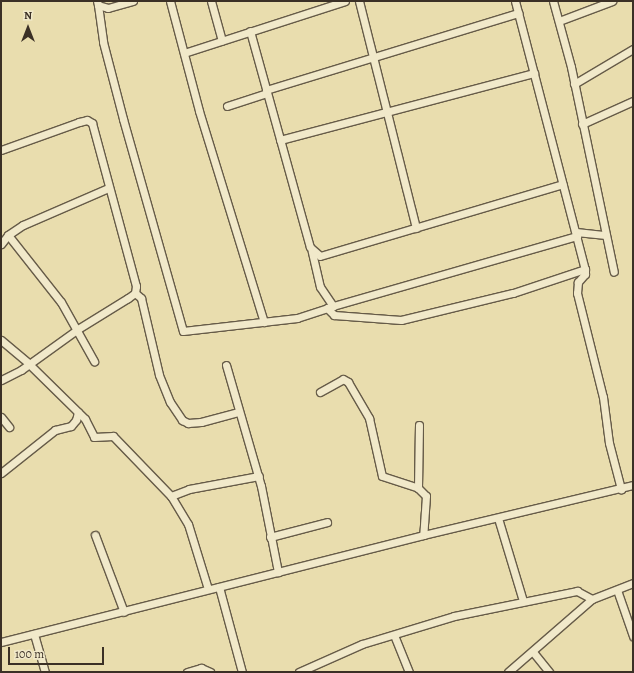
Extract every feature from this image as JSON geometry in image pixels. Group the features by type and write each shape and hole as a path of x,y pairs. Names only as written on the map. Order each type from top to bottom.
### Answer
{"street":[{"path":"97,3 108,8 133,1"},
{"path":"170,1 264,322"},
{"path":"211,1 222,41"},
{"path":"184,52 345,1"},
{"path":"360,1 375,57 386,114 416,228"},
{"path":"515,1 585,269 585,274 578,282 577,293 603,397 609,443 620,488"},
{"path":"553,1 574,84 614,272"},
{"path":"559,21 612,1"},
{"path":"97,3 103,42 123,119 184,331 297,318 576,234 606,235"},
{"path":"227,106 266,91 518,13"},
{"path":"250,31 312,251 320,287 334,314 401,320 513,293 585,269"},
{"path":"574,84 633,49"},
{"path":"280,140 386,114 534,73"},
{"path":"582,124 633,100"},
{"path":"1,148 87,120 92,123 108,188 134,280 135,293 141,298 159,375 170,402 182,420 188,423 201,422 239,412"},
{"path":"312,251 320,256 563,184"},
{"path":"1,244 8,235 23,225 108,188"},
{"path":"8,235 61,302 78,329 94,362"},
{"path":"1,380 135,293"},
{"path":"1,340 28,363 85,419 94,437 114,436 171,496 188,524 208,589"},
{"path":"226,365 258,476 278,572"},
{"path":"320,392 342,379 348,382 369,418 382,476 418,488 426,496 423,535"},
{"path":"1,473 55,430 71,426 76,420 78,412"},
{"path":"1,417 8,427"},
{"path":"418,488 419,426"},
{"path":"171,496 189,488 258,476"},
{"path":"1,641 124,612 208,589 423,535 633,486"},
{"path":"498,518 523,601"},
{"path":"270,537 327,522"},
{"path":"95,535 124,612"},
{"path":"508,672 592,600 633,583"},
{"path":"219,587 242,672"},
{"path":"617,590 633,636"},
{"path":"300,672 362,644 454,616 577,591 592,600"},
{"path":"34,634 45,672"},
{"path":"394,635 409,672"},
{"path":"533,652 549,672"},
{"path":"187,672 201,668 210,672"}]}
